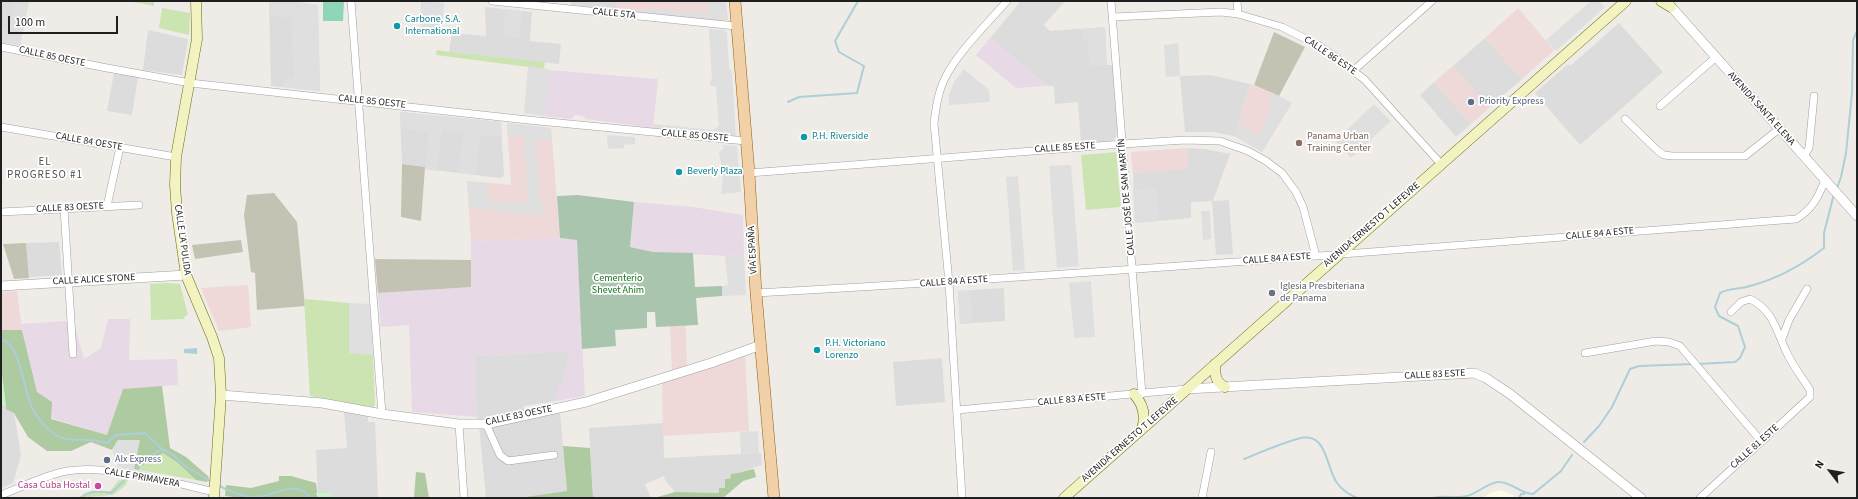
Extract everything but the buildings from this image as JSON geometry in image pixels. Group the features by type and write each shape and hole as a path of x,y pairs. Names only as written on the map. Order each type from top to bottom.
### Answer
{"main road":[{"name":"CALLE LA PULIDA","path":"196,1 197,38 176,157 175,185 177,213 186,275 219,358 221,395 215,495"},
{"name":"VÍA ESPAÑA","path":"734,1 749,173 756,293 774,498"},
{"path":"1661,1 1668,4"},
{"name":"AVENIDA ERNESTO T LEFEVRE","path":"1064,498 1626,2"},
{"path":"1215,364 1216,378 1225,387"},
{"path":"1138,394 1143,408 1144,418 1142,430"}],"street":[{"path":"351,1 382,414"},
{"name":"CALLE 5TA","path":"492,1 736,26"},
{"path":"962,498 948,283 934,123 937,100 945,79 954,64 1007,1"},
{"name":"CALLE JOSÉ DE SAN MARTÍN","path":"1111,1 1134,270 1138,394"},
{"path":"1238,1 1238,14"},
{"path":"1354,70 1432,1"},
{"name":"AVENIDA SANTA ELENA","path":"1668,4 1857,216"},
{"name":"CALLE 86 ESTE","path":"1113,17 1221,12 1238,14 1282,27 1300,35 1318,45 1354,70 1441,164"},
{"name":"CALLE 85 OESTE","path":"1,47 190,83 528,120 746,141"},
{"path":"1660,106 1715,58"},
{"path":"1804,156 1809,148 1814,96"},
{"path":"1625,119 1658,151 1664,155 1672,156 1745,156 1779,130"},
{"name":"CALLE 84 OESTE","path":"1,127 176,157"},
{"name":"CALLE 85 ESTE","path":"749,173 936,157 1123,144 1185,140 1220,141 1248,151 1266,161 1282,173 1296,192 1308,221 1316,256"},
{"path":"107,206 120,147"},
{"name":"CALLE 84 A ESTE","path":"756,293 948,283 1134,270 1796,218 1806,214 1826,181"},
{"name":"CALLE 83 OESTE","path":"1,212 139,205"},
{"path":"64,208 73,354"},
{"name":"CALLE ALICE STONE","path":"1,286 186,275"},
{"path":"1782,339 1789,320 1807,288"},
{"path":"1731,312 1741,302 1750,299 1767,312 1778,328 1782,339"},
{"name":"CALLE 81 ESTE","path":"1700,498 1761,440 1810,397 1810,390 1788,354 1782,339"},
{"path":"1585,353 1656,341 1669,342 1680,346 1761,440"},
{"name":"CALLE 83 OESTE","path":"221,395 322,403 382,414 459,424 486,424 586,402 711,363 761,345"},
{"name":"CALLE 83 ESTE","path":"1187,389 1474,373 1486,378 1510,394 1641,498"},
{"name":"CALLE 83 A ESTE","path":"957,410 1187,389"},
{"path":"459,424 464,498"},
{"path":"486,424 500,455 508,461 554,455"},
{"path":"1202,498 1210,452"},
{"name":"CALLE PRIMAVERA","path":"1,495 55,474 78,470 124,473 215,495"}],"shaded area":[{"path":"1,1 29,1 20,46 1,42"},
{"path":"14,1 29,1 20,46 1,42 1,30 7,31"},
{"path":"269,1 290,1 318,5 320,91 271,86"},
{"path":"269,1 290,1 318,5 320,91 284,87 284,79 294,78 291,18 269,15"},
{"path":"421,1 444,3 442,31 420,28"},
{"path":"571,1 616,1 616,9 571,5"},
{"path":"616,1 726,1 728,20 722,21 616,11"},
{"path":"708,1 726,1 728,20 646,14 647,8 708,14"},
{"path":"1021,1 1065,1 1044,25 1050,31 1105,27 1107,65 1114,65 1117,130 1116,137 1112,141 1081,144 1078,102 1055,104 1054,86 1047,86 990,38"},
{"path":"1591,1 1599,1 1605,7 1556,51 1546,40"},
{"path":"485,7 532,12 530,41 561,44 559,64 449,52 452,33 486,36"},
{"path":"1518,8 1554,50 1522,79 1485,38"},
{"path":"505,9 522,11 520,38 504,37"},
{"path":"1619,23 1663,72 1580,145 1535,93 1568,64 1570,66"},
{"path":"1105,27 1107,65 1090,66 1087,39 1083,39 1082,29"},
{"path":"709,29 724,30 727,33 729,68 732,72 736,136 653,128 654,124 713,130 719,126 716,87 709,85 712,79"},
{"path":"148,30 188,39 182,75 143,70"},
{"path":"1274,32 1305,47 1279,96 1254,85"},
{"path":"990,38 1047,86 1016,88 976,55"},
{"path":"1485,38 1522,79 1489,108 1453,66"},
{"path":"1178,43 1180,76 1166,77 1164,45"},
{"path":"528,66 550,70 544,116 524,113"},
{"path":"1453,66 1489,108 1471,124 1434,82"},
{"path":"964,69 989,90 990,102 949,105 949,95 954,82"},
{"path":"550,70 658,79 653,128 586,119 584,116 575,115 572,119 544,116"},
{"path":"114,73 138,77 132,115 107,111"},
{"path":"1210,75 1250,84 1234,136 1213,132 1185,132 1180,76"},
{"path":"1434,82 1471,124 1456,137 1420,95"},
{"path":"1250,84 1292,103 1262,152 1234,136"},
{"path":"1271,92 1292,103 1262,152 1234,136 1239,119 1243,121 1241,127 1259,134 1273,104 1267,101"},
{"path":"1374,104 1391,121 1351,158 1335,141"},
{"path":"400,112 501,122 504,176 500,178 425,169 425,167 402,164"},
{"path":"400,112 501,122 502,137 480,135 476,175 458,173 463,132 442,130 437,171 425,169 429,132 401,129"},
{"path":"507,123 551,128 560,238 471,241 467,181 511,185"},
{"path":"507,123 551,128 552,140 535,139 541,204 544,205 543,216 469,208 467,181 488,183 490,200 522,204 528,201 524,137 507,135"},
{"path":"607,135 635,137 635,144 624,145 624,148 608,149"},
{"path":"723,145 737,146 741,192 721,194 723,175 720,171 722,168 719,153 724,148"},
{"path":"1187,148 1205,149 1230,154 1213,201 1229,200 1233,254 1216,255 1212,201 1191,202 1191,218 1135,223 1133,173 1188,168"},
{"path":"1187,148 1188,169 1133,173 1131,152"},
{"path":"402,164 425,167 421,221 401,217"},
{"path":"1071,165 1079,266 1057,268 1049,166"},
{"path":"1018,176 1025,270 1013,271 1006,177"},
{"path":"1157,188 1159,221 1135,223 1133,190"},
{"path":"274,193 297,222 305,306 257,310 255,273 251,272 244,215 247,195"},
{"path":"634,202 693,207 743,215 744,255 725,256 653,252 630,247"},
{"path":"1201,211 1210,211 1211,239 1203,240"},
{"path":"560,238 577,240 585,396 556,401 555,395 558,394 557,385 561,384 568,362 569,351 474,356 477,417 412,412 409,325 381,327 378,293 471,287 471,241"},
{"path":"241,240 243,252 195,259 192,245"},
{"path":"59,242 62,275 29,277 26,243"},
{"path":"26,243 29,278 14,279 3,244"},
{"path":"744,255 746,295 722,296 722,286 728,285 725,256"},
{"path":"375,259 471,260 471,287 378,293"},
{"path":"1091,281 1095,337 1074,338 1069,283"},
{"path":"248,285 251,327 219,331 201,288"},
{"path":"1004,288 1005,321 960,324 958,291"},
{"path":"970,290 973,323 960,324 958,291"},
{"path":"17,291 22,330 1,330 1,292"},
{"path":"349,303 370,304 373,355 349,353"},
{"path":"108,319 130,319 129,360 177,359 178,385 123,389 107,435 51,418 37,392 21,324 65,321 74,324 84,359 101,348"},
{"path":"670,326 685,326 686,331 687,366 672,370"},
{"path":"569,351 568,362 559,394 555,395 556,401 524,406 524,411 477,422 474,356"},
{"path":"745,356 749,431 663,436 662,383"},
{"path":"942,358 945,402 896,406 893,362"},
{"path":"1,367 14,413 21,455 13,483 1,488"},
{"path":"560,411 567,491 518,498 486,498 479,426"},
{"path":"344,412 368,416 368,422 375,422 378,498 318,498 316,450 347,448"},
{"path":"663,423 664,458 761,453 762,465 740,472 730,480 725,488 719,493 675,492 665,480 664,476 645,484 651,498 593,498 589,428"},
{"path":"758,431 759,453 741,454 740,432"},
{"path":"118,440 140,440 134,469 118,467 112,450"},
{"path":"1500,490 1513,495 1515,498 1483,498 1490,493"}],"green space":[{"path":"127,1 154,1 154,6"},
{"path":"323,1 344,1 343,21 323,21"},
{"path":"162,8 190,13 189,35 159,28"},
{"path":"437,50 545,62 544,69 436,55"},
{"path":"1116,152 1121,207 1086,210 1081,155"},
{"name":"Cementerio Shevet Ahim","path":"578,195 634,202 630,247 653,252 693,253 695,287 722,286 722,296 696,298 698,325 656,327 655,312 647,312 647,328 615,330 616,346 582,349 577,240 560,238 557,196"},
{"path":"150,284 180,284 188,315 185,316 184,319 151,320"},
{"path":"304,299 349,303 349,352 373,355 375,404 373,407 358,406 310,396"},
{"path":"1,330 22,330 37,392 52,402 51,419 107,435 123,389 162,386 170,448 186,457 209,477 207,482 196,480 178,463 163,453 140,467 139,470 134,469 139,440 118,440 112,450 91,442 71,451 47,451 28,437 14,413 6,409 1,367"},
{"path":"1,367 6,406 1,404"},
{"path":"563,446 590,448 593,498 518,498 567,491"},
{"path":"163,453 178,463 196,480 139,470 140,467"},
{"path":"754,469 756,477 743,481 723,498 654,498 675,492 719,493 719,488 725,488 725,479 730,479 731,474"},
{"path":"416,472 425,473 429,498 414,498"},
{"path":"279,476 291,476 316,483 318,498 243,498 225,496 226,485 251,488 279,481"},
{"path":"128,479 126,485 113,495 77,498 89,492 110,491 119,480"},
{"path":"316,493 332,493 332,498 318,498"}],"water":[{"path":"197,348 197,354 184,353 184,349"}],"waterway":[{"path":"788,102 799,97 857,93 864,66 839,52 835,41 858,1"},
{"path":"1837,188 1846,153 1852,93 1853,40 1857,31"},
{"path":"1697,364 1735,362 1740,358 1745,347 1738,326 1719,316 1715,307 1720,293 1770,280 1798,266 1824,248 1824,233 1834,194"},
{"path":"1,339 8,343 18,359 33,410 43,424 53,433 68,439 91,440 107,443 116,435 145,433 162,449 172,454 185,466 212,482"},
{"path":"1584,442 1599,426 1612,407 1630,369 1639,366 1693,364"},
{"path":"1244,459 1297,439 1307,438 1315,440 1320,444 1324,451 1337,483 1349,494 1357,498"},
{"path":"137,468 147,458 162,449"},
{"path":"1433,498 1467,496 1490,484 1498,482 1507,483 1524,492 1533,494 1561,471 1572,455"},
{"path":"81,498 91,492 111,493 124,481"},
{"path":"217,485 235,493 253,497 260,497 283,490 298,489 310,498"},
{"path":"1519,498 1521,494 1524,494"}],"place":[{"name":"Carbone, S.A. International","path":"397,26"},
{"name":"Priority Express","path":"1471,102"},
{"name":"P.H. Riverside","path":"804,137"},
{"name":"Panama Urban Training Center","path":"1299,143"},
{"name":"Beverly Plaza","path":"679,172"},
{"name":"Iglesia Presbiteriana de Panama","path":"1272,293"},
{"name":"P.H. Victoriano Lorenzo","path":"817,350"},
{"name":"Alx Express","path":"107,460"},
{"name":"Casa Cuba Hostal","path":"98,486"}],"district":[{"name":"EL PROGRESO #1","path":"45,169"}]}
